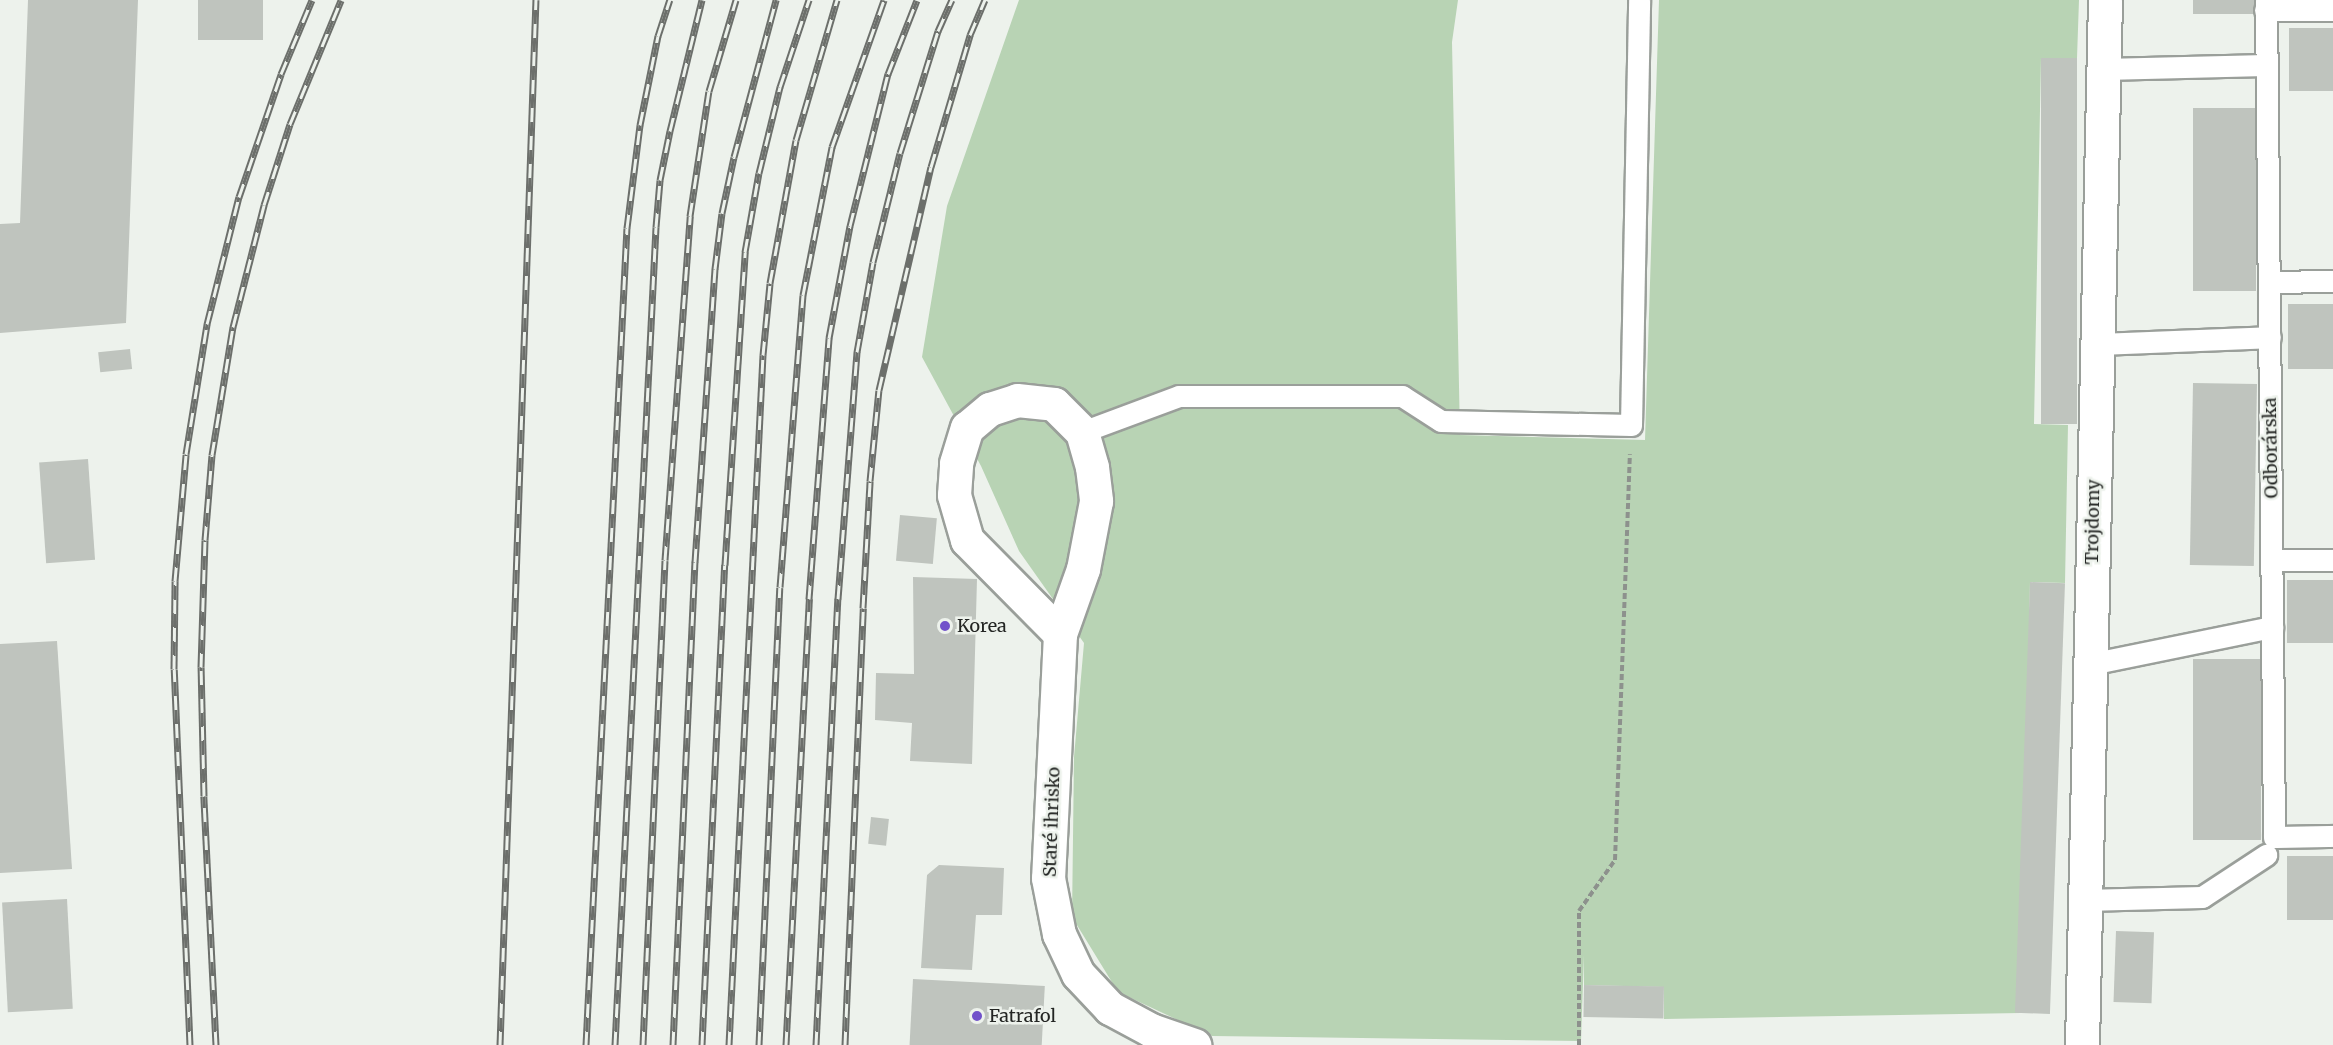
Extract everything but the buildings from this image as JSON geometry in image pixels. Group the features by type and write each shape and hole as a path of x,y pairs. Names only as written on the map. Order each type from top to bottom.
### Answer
{"street":[{"name":"Trojdomy","path":"2082,1045 2105,0"},
{"name":"Staré ihrisko","path":"1060,634 967,540 954,495 956,463 967,428 990,409 1017,400 1054,404 1082,432 1092,467 1096,501 1083,569 1060,634 1048,878 1059,934 1078,974 1110,1008 1151,1030 1194,1045"}],"lane":[{"path":"1082,432 1179,396 1402,396 1441,421 1631,425 1639,0"},
{"path":"2265,5 2333,10"},
{"name":"Odborárska","path":"2265,5 2274,837 2333,836"},
{"path":"2104,69 2265,65"},
{"path":"2269,282 2333,281"},
{"path":"2097,344 2270,337"},
{"path":"2272,560 2333,560"},
{"path":"2090,664 2272,627"},
{"path":"2084,900 2202,897 2266,855"}],"path":[{"path":"1579,1045 1579,911 1615,860 1631,425"}],"green space":[{"path":"1019,0 1458,0 1452,42 1460,435 1645,440 1659,0 2079,0 2077,58 2041,58 2034,424 2068,425 2065,583 2030,582 2021,1013 1664,1019 1664,987 1584,985 1584,955 1581,1041 1212,1036 1118,992 1072,917 1074,757 1084,643 1019,551 981,466 922,357 947,206"}],"railway":[{"path":"190,1045 174,669 175,581 186,454 207,324 239,197 281,74 312,0"},
{"path":"216,1045 204,796 201,667 205,540 212,455 233,327 264,205 290,124 341,0"},
{"path":"500,1045 536,0"},
{"path":"586,1045 627,228 640,125 658,36 670,0"},
{"path":"615,1045 656,227 660,180 702,0"},
{"path":"643,1045 665,560 690,216 709,91 736,0"},
{"path":"673,1045 695,562 715,269 722,213 734,157 776,0"},
{"path":"702,1045 725,565 745,252 759,173 780,87 809,0"},
{"path":"729,1045 763,355 770,283 796,140 837,0"},
{"path":"759,1045 780,587 803,295 832,147 884,0"},
{"path":"786,1045 809,599 829,338 850,226 888,74 917,0"},
{"path":"816,1045 838,599 857,352 873,262 900,153 938,31 952,0"},
{"path":"845,1045 863,608 870,481 879,390 931,167 970,35 985,0"}],"place":[{"name":"Korea","path":"945,626"},
{"name":"Fatrafol","path":"977,1016"}]}
